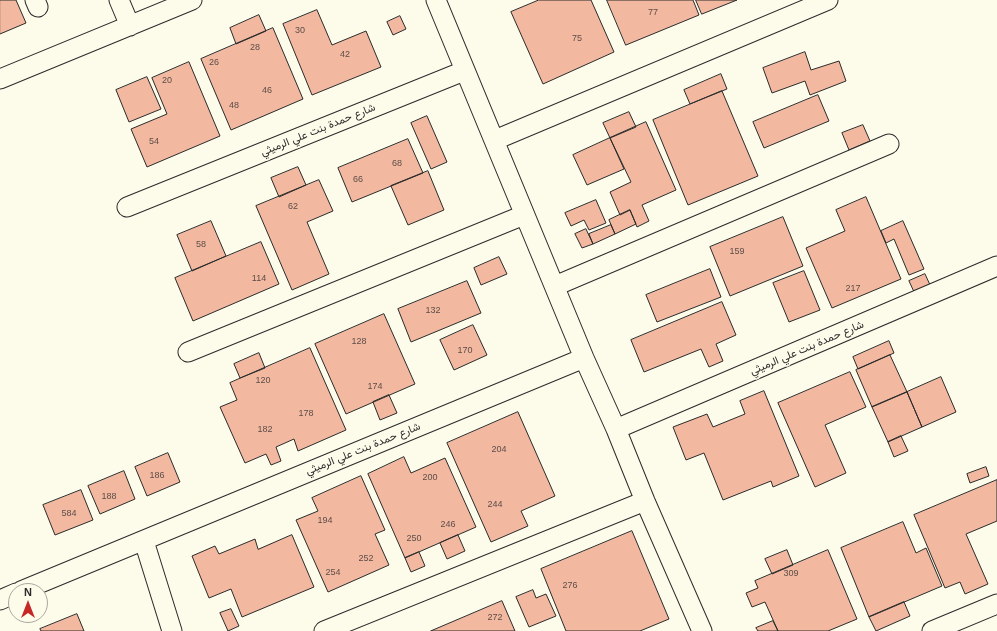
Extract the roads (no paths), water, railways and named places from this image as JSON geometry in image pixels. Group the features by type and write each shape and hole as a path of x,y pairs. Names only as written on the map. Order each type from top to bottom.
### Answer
{"street":[{"path":"119,0 130,26"},
{"path":"0,79 192,0"},
{"path":"436,0 464,71 495,140 524,215 584,358 616,429 645,501 702,631"},
{"path":"495,140 828,0"},
{"name":"شارع حمدة بنت علي الرميثي","path":"127,207 464,71"},
{"path":"555,286 889,144"},
{"path":"188,352 524,215"},
{"name":"شارع حمدة بنت علي الرميثي","path":"616,429 997,266"},
{"name":"شارع حمدة بنت علي الرميثي","path":"41,583 144,541 247,496 584,358"},
{"path":"324,631 645,501"},
{"path":"144,541 172,631"},
{"path":"932,631 997,604"}]}
